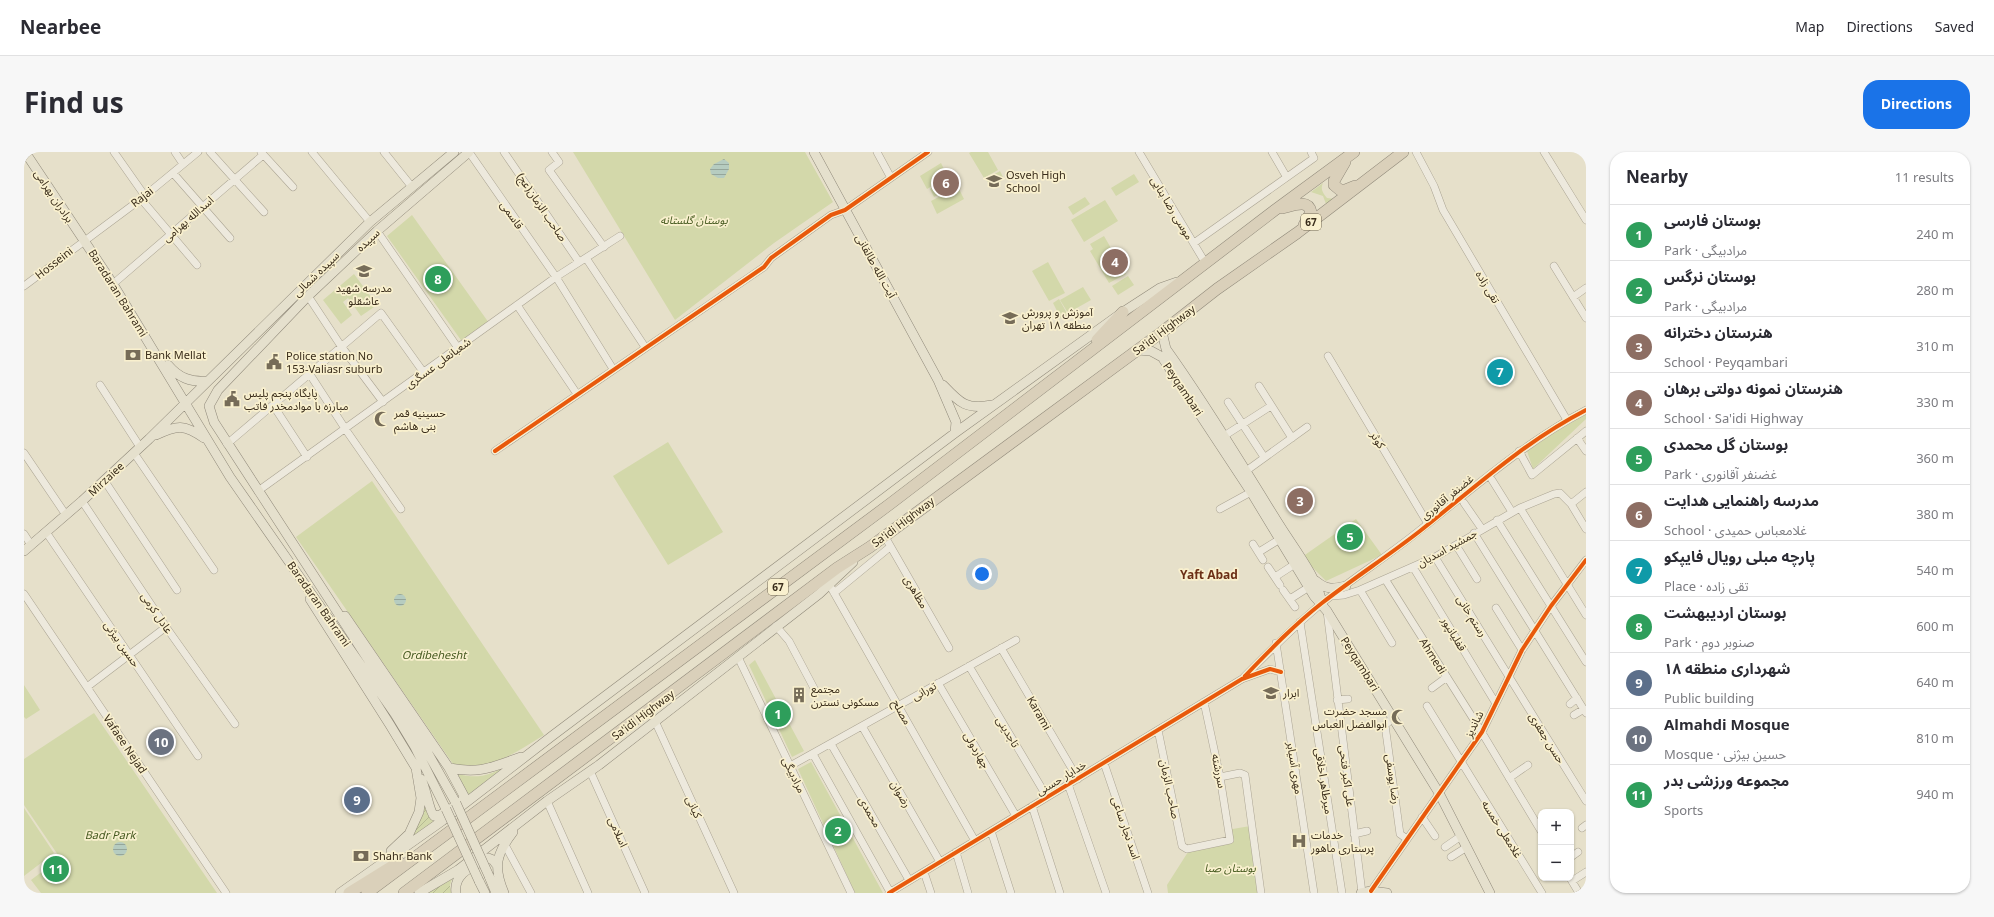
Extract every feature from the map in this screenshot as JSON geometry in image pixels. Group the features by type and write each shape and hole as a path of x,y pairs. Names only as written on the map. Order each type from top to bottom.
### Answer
{"highway":[{"name":"Sa'idi Highway","path":"404,893 837,568 870,547 884,535 1162,332 1217,289 1297,233 1403,152"},
{"name":"Sa'idi Highway","path":"367,893 890,504 1275,210 1353,153"},
{"path":"1353,153 1337,175 1334,185 1340,190 1345,190 1366,181"},
{"path":"1275,210 1297,204 1304,204 1308,206 1311,212 1297,233"},
{"path":"1076,362 1123,312"},
{"path":"349,893 385,869 426,848"}],"main road":[{"name":"برادران بهرامی","path":"25,152 84,240"},
{"name":"سپیده","path":"209,406 218,390 308,296 378,231 469,152"},
{"name":"آیت الله طالقانی","path":"814,152 938,380 956,422 955,434"},
{"name":"سپیده شمالی","path":"185,403 370,222 412,187 449,153"},
{"name":"Baradaran Bahrami","path":"84,240 151,346 208,443 295,572 320,604 395,714 415,747 485,893"},
{"path":"338,253 345,262"},
{"name":"Sa'idi Highway","path":"361,878 442,821 995,404 1123,312 1160,288 1186,279"},
{"path":"282,307 290,315"},
{"path":"1162,332 1165,354"},
{"path":"151,346 174,373 186,379 197,382 207,381"},
{"name":"Peyqambari","path":"1137,350 1165,354 1176,363 1224,436 1251,492 1308,587 1324,607 1439,792 1490,893"},
{"name":"Peyqambari","path":"1165,354 1310,575 1320,592 1324,607"},
{"name":"آیت الله طالقانی","path":"938,380 952,395 966,406 980,407 995,404"},
{"name":"Mirzaiee","path":"28,548 82,501 149,439 185,403"},
{"name":"Baradaran Bahrami","path":"209,406 210,414 258,492 320,583 352,638 421,741 456,803 496,893"},
{"path":"149,439 178,427 191,430 208,443 211,436 226,441"},
{"path":"419,893 458,870 547,801 590,771 738,657 829,584 870,547"},
{"path":"295,572 319,615 416,768 427,793 431,813 437,816 462,802 464,796 449,768 343,612 320,583"},
{"path":"1310,575 1324,587 1331,589 1346,586"},
{"path":"449,768 471,772 482,771 528,755"},
{"path":"340,893 361,878 409,834 415,823 421,798 416,768"},
{"path":"496,864 504,842 519,824"},
{"path":"456,893 457,880 465,871 488,858 493,860 496,864 504,893"},
{"path":"1365,892 1383,893"}],"street":[{"path":"114,152 143,198 170,234 197,265"},
{"path":"175,152 183,164"},
{"name":"Rajai","path":"84,240 143,198 198,152"},
{"path":"210,152 264,212"},
{"path":"312,152 370,222"},
{"path":"384,152 412,187"},
{"name":"قاسمی","path":"469,152 556,278 613,369"},
{"name":"صاحب الزمان(عج)","path":"504,152 579,262"},
{"path":"552,152 559,162 549,170 604,247"},
{"path":"877,152 891,178"},
{"path":"495,451 764,267 771,258 831,215 846,210 928,152"},
{"name":"موسی رضا بنایی","path":"1138,152 1206,264"},
{"path":"1272,152 1286,176"},
{"name":"تقی زاده","path":"1416,152 1434,186 1443,210 1567,420"},
{"path":"1544,152 1586,220"},
{"path":"262,153 293,187"},
{"name":"اسدالله بهرامی","path":"113,284 235,179 262,153"},
{"path":"1194,242 1313,155"},
{"path":"172,173 230,238"},
{"path":"378,231 458,348"},
{"name":"شعبانعلی عسگری","path":"258,492 556,278 620,236"},
{"name":"Hosseini","path":"25,283 84,240"},
{"path":"586,258 645,347"},
{"path":"1554,266 1586,318"},
{"path":"1573,296 1586,288"},
{"path":"308,296 341,346 383,402"},
{"path":"517,306 577,394"},
{"path":"226,441 273,405 381,313 424,373"},
{"name":"کوثر","path":"1328,356 1428,524"},
{"path":"309,373 346,430 401,509"},
{"path":"100,386 137,450 214,570"},
{"path":"1259,386 1292,438"},
{"path":"1228,402 1264,457"},
{"path":"273,405 307,457"},
{"path":"1224,436 1272,406"},
{"name":"غضنفر آقانوری","path":"1324,607 1332,596 1428,524 1519,451 1567,420 1586,410"},
{"path":"1243,473 1307,427"},
{"path":"1519,451 1532,476 1586,431"},
{"path":"1577,438 1586,451"},
{"path":"24,453 66,515"},
{"path":"104,480 178,590"},
{"path":"1492,480 1512,512"},
{"path":"1220,509 1251,492"},
{"path":"1586,492 1571,504 1586,530"},
{"name":"جمشید اسدیان","path":"1332,596 1344,596 1360,590 1435,557 1474,533 1520,508 1560,493 1571,504"},
{"name":"عادل کرمی","path":"82,501 166,627 235,724"},
{"path":"1464,503 1482,529"},
{"path":"1520,508 1586,615"},
{"path":"1497,520 1586,662"},
{"name":"حسین بیژنی","path":"46,532 128,655 198,756"},
{"path":"1474,533 1585,711 1574,715"},
{"path":"24,534 28,548"},
{"name":"مظاهری","path":"884,535 949,648"},
{"path":"1259,552 1280,539"},
{"path":"1253,544 1263,560"},
{"path":"1456,545 1477,579"},
{"path":"834,593 890,547"},
{"name":"رستم خانی","path":"1435,557 1508,676"},
{"name":"شاندیز","path":"1365,892 1407,839 1439,792 1461,764 1482,732 1508,676 1534,630 1586,560"},
{"path":"1275,577 1295,564"},
{"path":"1268,567 1295,608"},
{"name":"قفلیانپور","path":"1413,567 1495,702"},
{"name":"Ahmedi","path":"1385,579 1482,732 1538,826"},
{"name":"مصلح","path":"829,584 975,841"},
{"path":"1290,599 1308,587"},
{"path":"1360,590 1392,643"},
{"name":"Vafaee Nejad","path":"24,594 226,893"},
{"name":"خدایار حسنی","path":"1242,679 1276,643 1300,622 1324,607"},
{"name":"علی اکبر فتحی","path":"1324,607 1354,834 1365,892"},
{"path":"1496,608 1522,650"},
{"name":"میرطاهر اخلاقی","path":"1300,622 1342,893"},
{"path":"776,626 789,641 816,692"},
{"path":"87,687 166,627"},
{"name":"تورانی","path":"790,766 1016,640"},
{"name":"مهری آسیابر","path":"1276,643 1314,893"},
{"name":"Karami","path":"1001,648 1078,778"},
{"name":"مرادبیگی","path":"738,657 851,893"},
{"name":"تاجدینی","path":"969,666 1047,797"},
{"name":"خدایار حسنی","path":"890,892 1242,679 1270,668 1281,672"},
{"name":"حسن جعفری","path":"1508,676 1586,801"},
{"path":"1432,688 1447,678"},
{"name":"چهاردولی","path":"938,683 1016,816"},
{"path":"1570,704 1577,698"},
{"path":"1337,700 1348,699"},
{"name":"سررشته","path":"1204,702 1220,777 1230,840"},
{"name":"غلامعلی خمسه","path":"1427,706 1461,764 1542,893"},
{"name":"رضا یوسفی","path":"1393,718 1385,726 1400,834 1407,839"},
{"name":"کیانی","path":"655,721 734,893"},
{"name":"رضوان","path":"862,726 940,862"},
{"name":"صاحب الزمان","path":"1158,730 1182,846 1187,849 1230,840"},
{"name":"محمدی","path":"831,744 909,880"},
{"path":"813,754 890,892"},
{"name":"اسد نجار ساعی","path":"1104,763 1148,893"},
{"path":"1509,778 1528,765"},
{"name":"اسلامی","path":"590,771 645,893"},
{"path":"1220,777 1243,773 1245,775 1261,893"},
{"path":"1068,784 1106,893"},
{"path":"547,801 588,893"},
{"path":"1032,806 1060,893"},
{"path":"1422,817 1435,836"},
{"path":"991,831 1011,893"},
{"path":"1354,834 1367,831"},
{"path":"1445,847 1461,836"},
{"path":"504,842 530,893"},
{"path":"1451,857 1467,847"},
{"path":"956,852 968,893"},
{"path":"1574,855 1578,852"},
{"path":"924,872 931,893"},
{"path":"1574,878 1586,872"},
{"path":"1572,881 1579,893"}],"green space":[{"name":"بوستان گلستانه","path":"573,152 805,152 833,202 774,243 675,320"},
{"path":"988,152 998,170 984,178 969,153"},
{"path":"941,163 948,177 927,189 920,176"},
{"path":"1000,171 1004,179 991,187 986,179"},
{"path":"1134,174 1139,182 1116,196 1111,188"},
{"path":"946,181 950,189 934,197 930,189"},
{"path":"1323,183 1323,193 1327,198 1335,199 1324,207 1326,204 1323,196 1311,192"},
{"path":"958,187 964,199 937,214 931,201"},
{"path":"1085,197 1090,204 1073,215 1068,207"},
{"path":"1105,200 1118,221 1084,242 1071,220"},
{"path":"412,215 489,323 463,343 387,236"},
{"path":"1104,236 1126,274 1109,283 1090,251 1093,249 1090,244"},
{"path":"1048,262 1065,293 1049,301 1032,271"},
{"path":"354,274 377,305 361,316 348,298 343,302 352,315 341,324 323,300"},
{"path":"1128,276 1134,285 1118,295 1112,286"},
{"path":"1083,287 1091,300 1068,313 1060,300"},
{"path":"1059,299 1068,315 1061,319 1053,303"},
{"path":"1586,414 1586,419 1533,469 1527,451 1543,439"},
{"path":"668,442 723,532 668,565 613,476"},
{"name":"Ordibehesht","path":"372,481 544,735 501,760 489,764 465,767 453,764 296,537"},
{"path":"1356,519 1382,555 1326,581 1302,557"},
{"path":"755,660 804,751 792,757 749,665"},
{"path":"24,685 40,710 26,719 24,717"},
{"name":"Badr Park","path":"94,713 217,893 41,893 31,880 60,858 24,805 24,759"},
{"path":"811,762 883,893 855,893 798,769"},
{"path":"507,765 468,795 458,774 465,776 483,776 495,772"},
{"path":"424,802 436,820 405,844 417,826"},
{"path":"24,808 54,853 24,876"},
{"name":"بوستان صبا","path":"1250,826 1259,893 1168,893 1167,885 1188,852 1228,843 1227,830"},
{"path":"452,879 450,885 451,893 427,893"}],"shaded area":[{"path":"724,159 729,163 729,169 724,178 718,178 711,174 710,169 714,164"},
{"path":"398,594 402,594 406,600 402,606 398,606 394,602 394,598"},
{"path":"117,842 123,842 127,846 127,852 123,856 117,856 113,852 113,846"}],"cycle path":[{"path":"495,451 764,267 771,258 831,215 845,210 928,152"},
{"path":"1245,676 1273,647 1322,603 1420,531 1520,451 1586,410"},
{"path":"1371,891 1482,732 1522,650 1551,606 1586,560"},
{"path":"889,893 1242,679 1270,669 1281,672"}],"place":[{"name":"Osveh High School","path":"994,181"},
{"name":"مدرسه راهنمایی هدایت","path":"946,183"},
{"name":"هنرستان نمونه دولتی برهان","path":"1115,262"},
{"name":"مدرسه شهید عاشقلو","path":"364,271"},
{"name":"بوستان اردیبهشت","path":"438,279"},
{"name":"آموزش و پرورش منطقه ۱۸ تهران","path":"1010,318"},
{"name":"Bank Mellat","path":"133,355"},
{"name":"Police station No 153-Valiasr suburb","path":"274,362"},
{"name":"پارچه مبلی رویال فایپکو","path":"1500,372"},
{"name":"پایگاه پنجم پلیس مبارزه با موادمخدر فاتب","path":"232,399"},
{"name":"حسینیه قمر بنی هاشم","path":"382,419"},
{"name":"هنرستان دخترانه","path":"1300,501"},
{"name":"بوستان گل محمدی","path":"1350,537"},
{"name":"ابرار","path":"1271,693"},
{"name":"مجتمع مسکونی نسترن","path":"799,695"},
{"name":"بوستان فارسی","path":"778,714"},
{"name":"مسجد حضرت ابوالفضل العباس","path":"1399,717"},
{"name":"Almahdi Mosque","path":"161,742"},
{"name":"شهرداری منطقه ۱۸","path":"357,800"},
{"name":"بوستان نرگس","path":"838,831"},
{"name":"خدمات پرستاری ماهور","path":"1299,841"},
{"name":"Shahr Bank","path":"361,856"},
{"name":"مجموعه ورزشی بدر","path":"56,869"}],"district":[{"name":"Yaft Abad","path":"1209,575"}]}
